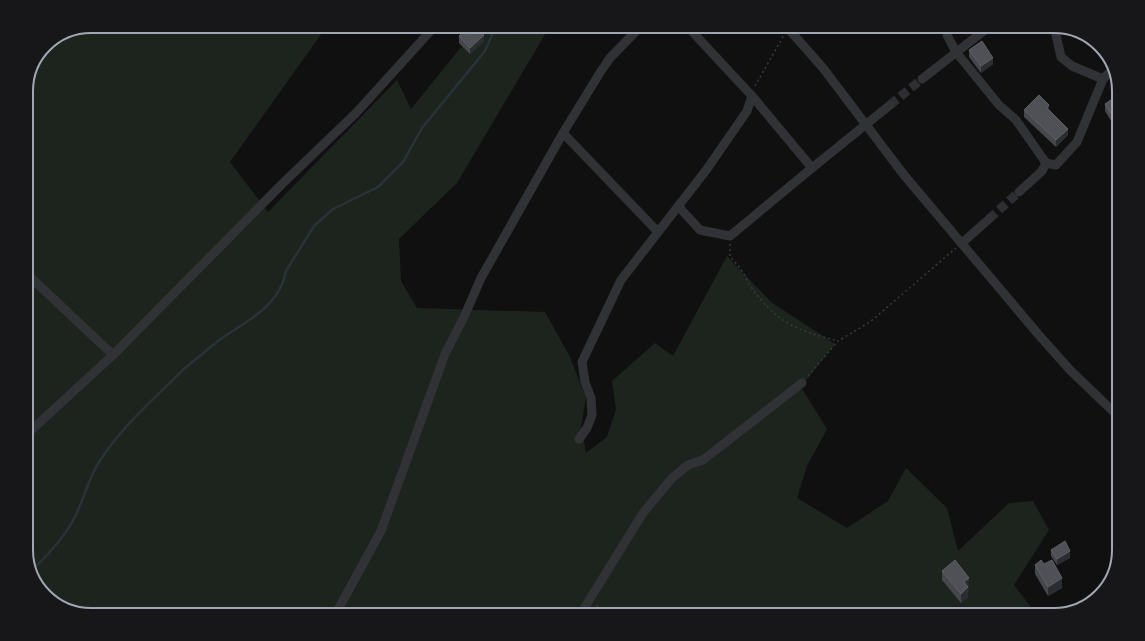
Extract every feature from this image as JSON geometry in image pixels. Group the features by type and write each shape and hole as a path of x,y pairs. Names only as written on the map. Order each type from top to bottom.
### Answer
{"street":[{"path":"33,429 113,355 281,185 356,113 429,33"},
{"path":"339,608 381,531 445,354 464,317 481,278 563,133 610,58 634,33"},
{"path":"693,33 752,96 812,168"},
{"path":"792,33 823,68 864,125 921,197 962,243 1054,353 1112,410"},
{"path":"947,33 947,35 956,52 998,105 1016,120 1046,163 1056,165 1077,142 1103,79 1109,73"},
{"path":"922,79 981,33"},
{"path":"1056,33 1061,57 1072,66 1103,79"},
{"path":"579,439 588,428 592,415 591,398 585,382 582,362 621,280 707,169 746,111 752,96"},
{"path":"678,206 700,230 730,236 890,105"},
{"path":"563,133 658,232"},
{"path":"1019,192 1042,171 1046,163"},
{"path":"962,243 989,220"},
{"path":"33,280 113,355"},
{"path":"584,608 643,513 672,478 688,465 703,460 802,384"}],"path":[{"path":"752,96 755,86 784,33"},
{"path":"730,236 730,257 743,271 749,286 770,310 787,324 803,332 838,341"},
{"path":"802,384 838,341 879,315 962,243"}],"shaded area":[{"path":"322,33 230,162 268,212 397,80 411,109 472,33 546,33 457,183 399,239 401,281 417,308 545,312 569,355 586,398 581,426 586,453 607,437 616,409 612,381 655,343 673,356 727,256 771,302 835,344 801,387 827,429 807,466 797,498 847,528 888,501 906,468 947,508 958,551 1009,503 1033,501 1049,530 1014,585 1032,608 83,608 68,604 55,596 45,586 36,569 33,554 33,87 37,68 50,50 68,37 79,34"}],"building":[{"path":"462,33 482,33 484,35 470,48 459,36"},
{"path":"982,41 993,58 981,66 969,50"},
{"path":"1039,95 1049,105 1047,108 1068,129 1056,140 1024,110"},
{"path":"1112,99 1112,115 1105,104"},
{"path":"1065,541 1070,551 1057,559 1051,550"},
{"path":"955,560 969,578 964,582 968,587 961,594 942,571"},
{"path":"1041,560 1044,564 1052,560 1062,578 1048,587 1035,565"}],"waterway":[{"path":"35,567 44,559 71,525 95,469 108,449 128,425 185,368 218,341 249,320 269,304 282,284 286,271 314,226 333,209 378,187 403,162 422,128 485,51 493,33"}],"tunnel":[{"path":"890,105 922,79"},
{"path":"989,219 1019,192"}]}
